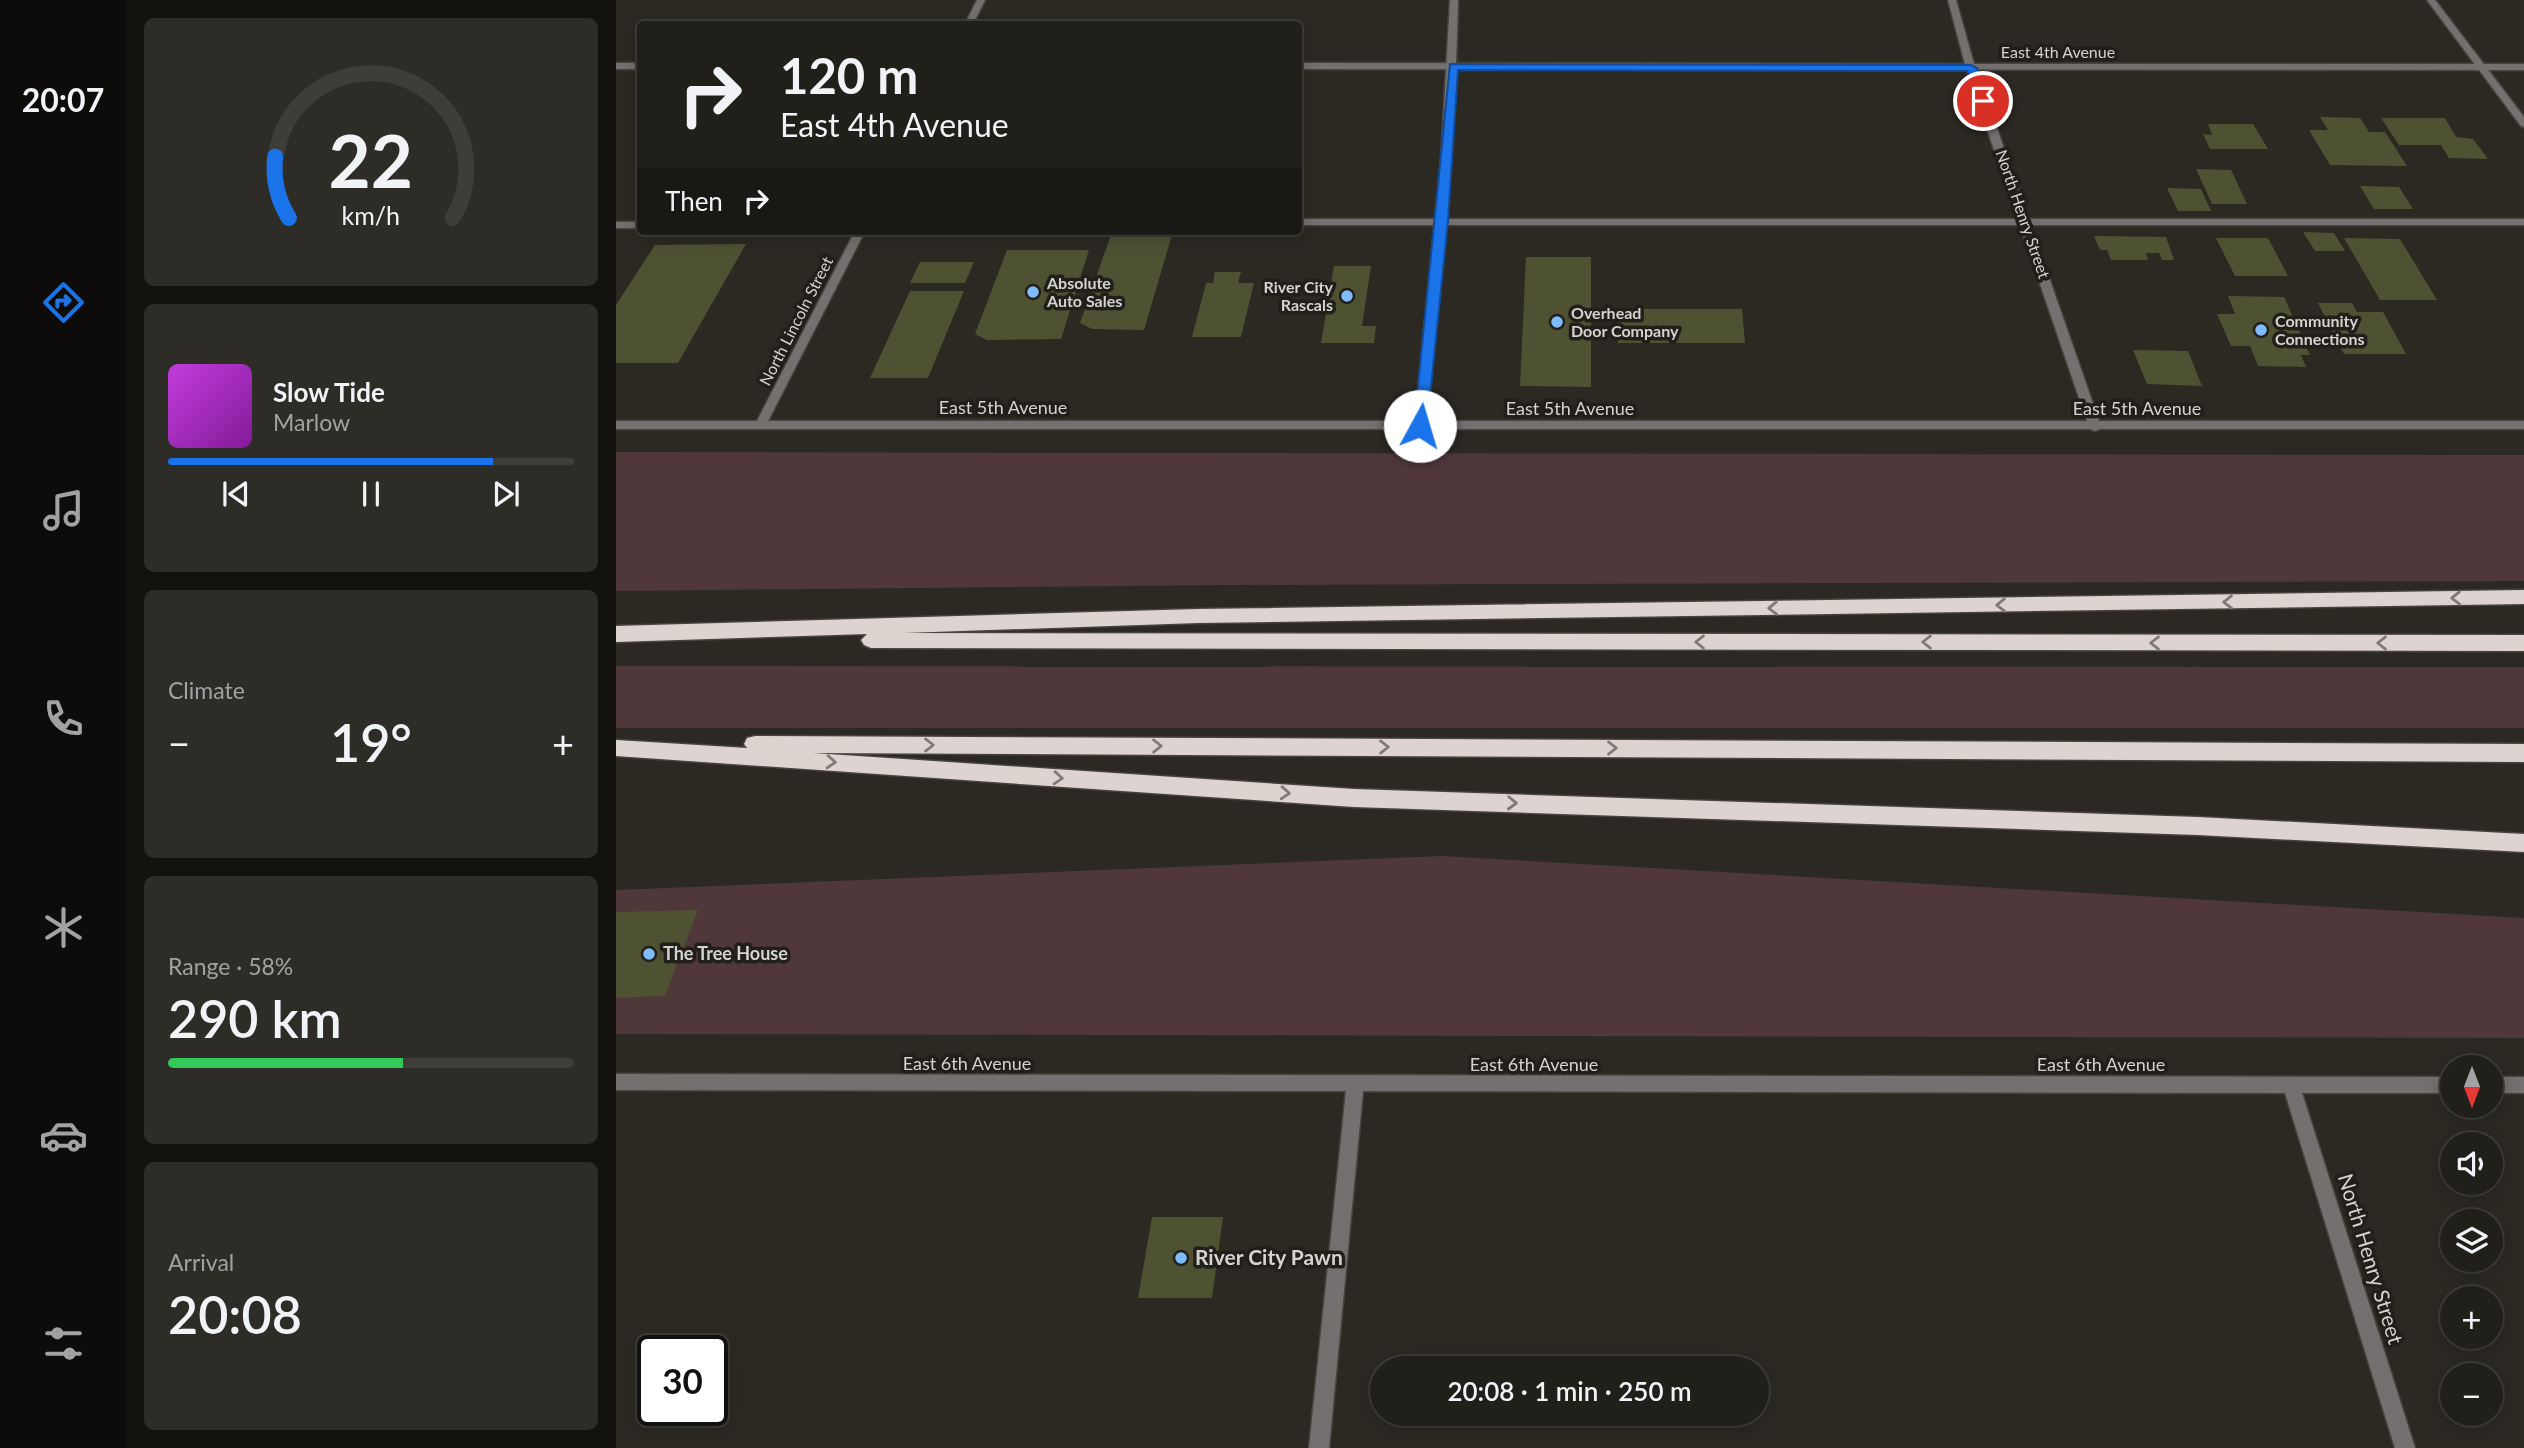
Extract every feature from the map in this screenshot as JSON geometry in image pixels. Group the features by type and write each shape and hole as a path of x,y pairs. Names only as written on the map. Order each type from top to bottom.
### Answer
{"highway":[{"path":"616,634 1198,616 2524,597"},
{"path":"616,640 2524,643"},
{"path":"616,746 2524,753"},
{"path":"616,746 1354,798 2198,826 2524,843"}],"street":[{"path":"970,21 981,0"},
{"path":"1420,426 1442,221 1453,67 1454,0"},
{"name":"North Henry Street","path":"1952,0 1971,68 2095,427"},
{"path":"2431,0 2524,124"},
{"path":"616,66 637,66"},
{"name":"East 4th Avenue","path":"1302,66 2524,67"},
{"path":"1302,222 2524,222"},
{"path":"616,225 637,225"},
{"name":"North Lincoln Street","path":"760,426 858,235"},
{"name":"East 5th Avenue","path":"616,425 2524,425"},
{"name":"East 6th Avenue","path":"616,1082 2440,1085"},
{"path":"1319,1448 1355,1084"},
{"name":"North Henry Street","path":"2291,1084 2405,1448"},
{"path":"2503,1085 2524,1085"}],"shaded area":[{"path":"616,452 2524,455 2524,581 1231,585 616,591"},
{"path":"616,666 2524,667 2524,728 616,728"},
{"path":"1442,856 2524,918 2524,1038 616,1034 616,890"}],"building":[{"path":"2320,117 2360,118 2369,132 2385,132 2407,166 2330,165 2309,130 2328,130"},
{"path":"2381,118 2445,118 2456,137 2473,139 2488,159 2449,158 2441,145 2399,145"},
{"path":"2208,124 2253,124 2268,149 2210,149 2203,134 2212,135"},
{"path":"2196,169 2231,170 2247,204 2212,204"},
{"path":"2360,186 2399,187 2413,209 2374,209"},
{"path":"2167,188 2201,189 2211,211 2178,211"},
{"path":"2303,232 2334,233 2345,251 2315,251"},
{"path":"1111,235 1172,235 1144,330 1092,329 1080,323"},
{"path":"2094,236 2166,237 2174,260 2162,260 2159,253 2146,253 2148,260 2111,260 2107,250 2100,250"},
{"path":"2216,238 2268,238 2288,276 2235,276"},
{"path":"2344,238 2400,239 2437,300 2380,300"},
{"path":"746,244 678,363 616,363 616,305 655,245"},
{"name":"Absolute Auto Sales","path":"1007,250 1089,250 1061,339 987,340 975,334"},
{"name":"Overhead Door Company","path":"1526,257 1591,257 1591,387 1520,386"},
{"path":"920,262 974,262 965,283 910,283"},
{"name":"River City Rascals","path":"1334,266 1371,266 1362,326 1376,326 1374,343 1321,343"},
{"path":"1215,272 1241,272 1238,283 1254,283 1241,337 1192,337 1206,283 1213,283"},
{"path":"910,291 964,291 928,378 870,378"},
{"name":"Community Connections","path":"2228,296 2284,297 2310,355 2301,355 2306,367 2258,366 2250,346 2231,346 2217,314 2235,314"},
{"path":"2318,303 2352,303 2357,312 2383,312 2406,354 2344,354"},
{"path":"1617,309 1742,309 1745,343 1618,343"},
{"path":"2133,350 2188,351 2202,386 2147,384"},
{"name":"The Tree House","path":"698,910 665,996 616,998 616,912"},
{"name":"River City Pawn","path":"1152,1217 1223,1217 1212,1298 1138,1298"}],"place":[{"name":"Absolute Auto Sales","path":"1033,292"},
{"name":"River City Rascals","path":"1347,296"},
{"name":"Overhead Door Company","path":"1557,322"},
{"name":"Community Connections","path":"2261,330"},
{"name":"The Tree House","path":"649,954"},
{"name":"River City Pawn","path":"1181,1258"}],"route":[{"path":"1420,426 1442,221 1453,67 1971,68 1983,101"}]}
